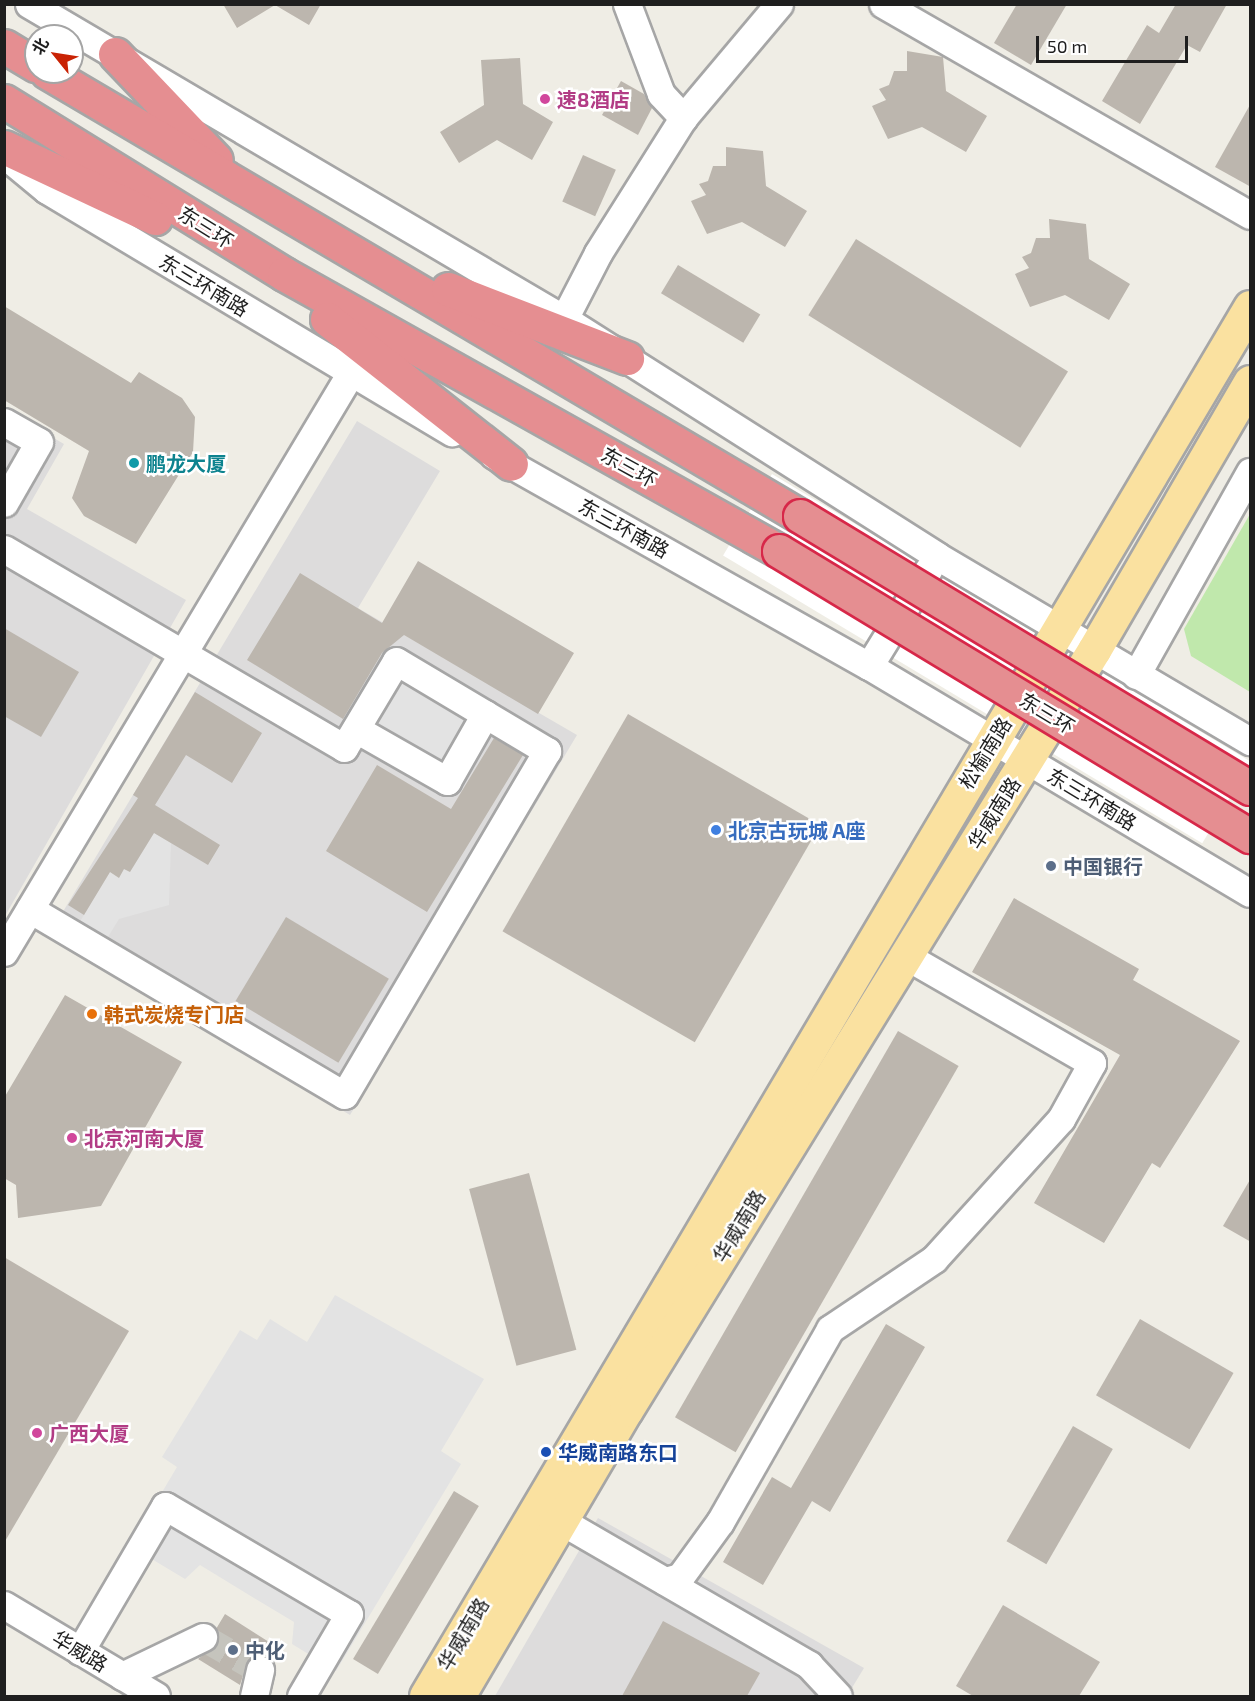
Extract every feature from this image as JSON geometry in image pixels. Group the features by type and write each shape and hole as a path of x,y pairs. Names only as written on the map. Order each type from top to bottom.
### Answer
{"highway":[{"path":"4,46 24,58"},
{"path":"115,54 244,190"},
{"name":"东三环","path":"67,84 800,516 1251,788"},
{"name":"东三环","path":"4,100 284,274 779,551 1251,837"},
{"path":"4,147 181,233 222,237"},
{"path":"359,255 627,358"},
{"path":"284,274 328,321 511,464"}],"main road":[{"name":"松榆南路","path":"755,1136 993,740 1062,630 1251,307"},
{"path":"1094,650 1251,382"},
{"name":"华威南路","path":"458,1696 561,1521 1094,650"},
{"name":"华威南路","path":"426,1696 755,1136"}],"street":[{"path":"29,4 564,319 937,556 1251,741"},
{"path":"69,4 115,54"},
{"path":"627,4 660,94 682,118"},
{"path":"564,319 598,252 682,118 779,4"},
{"path":"883,4 1251,215"},
{"name":"东三环南路","path":"4,154 47,190 350,374 869,666 1251,893"},
{"path":"4,174 47,190"},
{"path":"4,951 350,374"},
{"path":"4,422 39,442 4,503"},
{"path":"1136,675 1251,472"},
{"path":"4,549 344,748 396,661 548,751 344,1095 30,909"},
{"path":"869,666 937,556"},
{"path":"356,729 447,781 485,714"},
{"path":"665,1581 680,1577 720,1522 830,1329 934,1259 1060,1119 1092,1064 906,956"},
{"path":"80,1651 165,1506 349,1614 301,1696"},
{"path":"561,1521 809,1665 838,1696"},
{"name":"华威路","path":"4,1605 152,1695"},
{"path":"122,1677 203,1636"},
{"path":"254,1696 260,1670"}],"shaded area":[{"path":"5,410 64,444 27,509 186,600 5,916"},
{"path":"357,421 440,471 358,608 577,735 350,1115 49,935"},
{"path":"396,661 485,715 444,782 355,729"},
{"path":"154,833 171,843 169,905 119,919 100,950 73,933 110,872 119,877 124,869 130,872"},
{"path":"335,1295 484,1379 441,1451 461,1464 336,1671 292,1644 294,1622 200,1565 185,1579 130,1546 177,1467 162,1457 240,1330 257,1340 270,1319 307,1342"},
{"path":"598,1518 864,1668 847,1696 495,1696"}],"green space":[{"path":"1250,514 1250,692 1191,656 1184,629"}],"pier":[{"path":"772,474 1250,761 1202,843 723,555"}],"building":[{"path":"223,4 321,4 309,25 275,5 237,28"},
{"path":"1017,4 1067,4 1031,65 994,43"},
{"path":"1176,4 1227,4 1200,52 1187,45 1140,124 1102,101 1147,25 1159,33"},
{"path":"907,51 943,57 946,91 987,116 966,152 922,127 888,139 872,106 886,100 879,89 889,85 894,71 907,71"},
{"path":"520,58 523,104 553,122 532,160 497,140 459,163 440,132 484,105 481,60"},
{"path":"621,81 644,94 652,108 638,135 602,115"},
{"path":"1251,103 1251,187 1215,167"},
{"path":"726,147 763,151 766,186 807,211 785,247 742,222 707,234 691,201 706,195 699,184 708,181 713,166 726,166"},
{"path":"583,155 616,170 595,216 562,202"},
{"path":"1049,219 1086,224 1089,259 1130,284 1109,320 1065,295 1030,307 1015,274 1029,268 1022,257 1031,253 1036,238 1050,238"},
{"path":"856,239 1068,371 1020,448 808,315"},
{"path":"678,265 760,314 743,343 661,293"},
{"path":"4,306 131,383 139,372 182,398 195,417 193,452 136,544 84,516 72,498 89,451 4,400"},
{"path":"418,561 574,653 538,714 404,635 382,653 343,719 247,660 300,573 382,623"},
{"path":"4,628 79,672 41,737 4,716"},
{"path":"195,692 262,733 232,783 186,755 155,805 220,845 208,865 154,833 130,872 124,869 119,878 110,872 84,915 68,905 138,798 133,795"},
{"path":"628,714 820,825 695,1042 502,931"},
{"path":"494,738 523,755 427,912 326,851 377,765 451,809"},
{"path":"1014,898 1139,969 1133,980 1240,1041 1160,1168 1152,1163 1104,1243 1034,1203 1120,1055 972,972"},
{"path":"286,917 389,979 338,1063 236,1001"},
{"name":"北京河南大厦","path":"65,995 182,1062 101,1206 18,1218 16,1185 4,1178 4,1098"},
{"path":"898,1031 959,1066 736,1452 675,1417"},
{"path":"529,1173 576,1350 516,1366 469,1189"},
{"path":"1251,1178 1251,1242 1223,1226"},
{"name":"广西大厦","path":"4,1257 129,1331 4,1543"},
{"path":"1140,1319 1234,1373 1190,1449 1096,1395"},
{"path":"886,1324 925,1347 830,1512 812,1501 763,1585 723,1562 772,1477 791,1488"},
{"path":"1073,1426 1113,1449 1046,1564 1006,1541"},
{"path":"454,1491 479,1506 378,1674 353,1659"},
{"path":"1003,1605 1100,1662 1079,1696 973,1696 956,1686"},
{"name":"中化","path":"225,1614 269,1642 261,1655 248,1660 240,1685 198,1659 216,1645 216,1629"},
{"path":"663,1621 760,1673 747,1696 622,1696"}],"tunnel":[{"path":"203,1637 260,1670"}],"place":[{"name":"速8酒店","path":"545,99"},
{"name":"鹏龙大厦","path":"134,463"},
{"name":"北京古玩城 A座","path":"716,830"},
{"name":"中国银行","path":"1051,866"},
{"name":"韩式炭烧专门店","path":"92,1014"},
{"name":"北京河南大厦","path":"72,1138"},
{"name":"广西大厦","path":"37,1433"},
{"name":"华威南路东口","path":"546,1452"},
{"name":"中化","path":"233,1650"}]}
